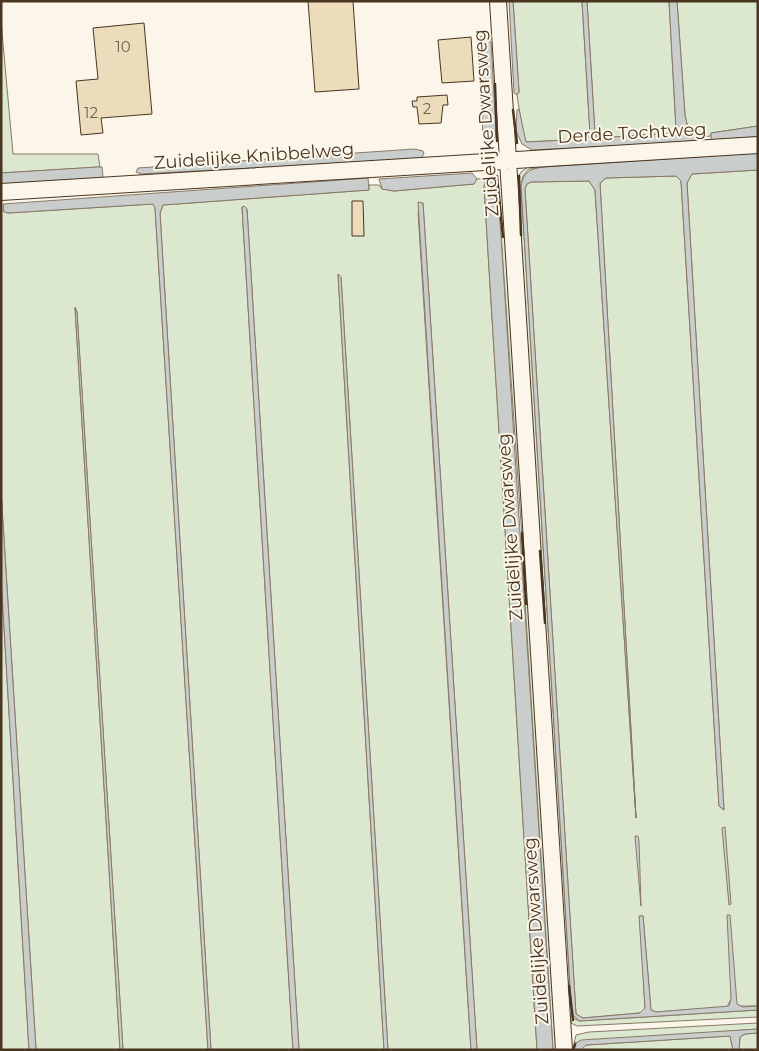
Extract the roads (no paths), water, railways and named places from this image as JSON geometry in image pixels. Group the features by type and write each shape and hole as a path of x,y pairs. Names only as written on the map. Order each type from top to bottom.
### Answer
{"street":[{"name":"Zuidelijke Dwarsweg","path":"498,1 564,1050"},
{"name":"Derde Tochtweg","path":"508,160 758,145"},
{"name":"Zuidelijke Knibbelweg","path":"1,192 508,160"}]}
